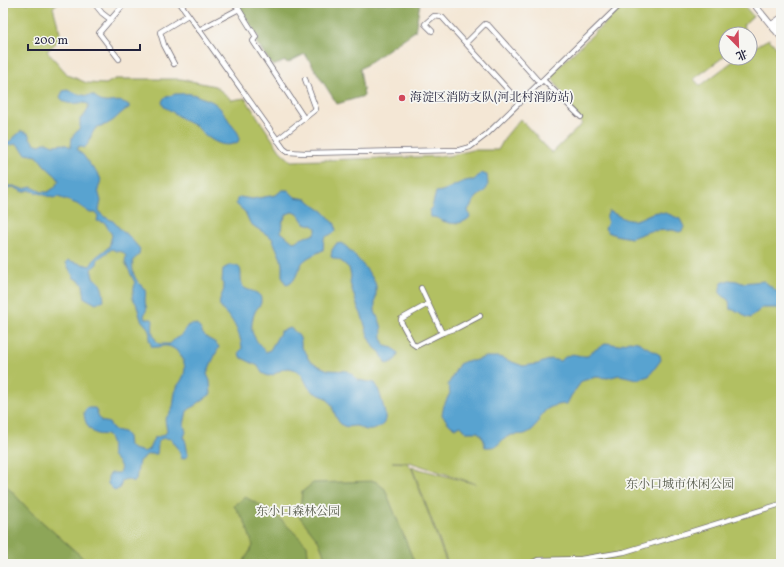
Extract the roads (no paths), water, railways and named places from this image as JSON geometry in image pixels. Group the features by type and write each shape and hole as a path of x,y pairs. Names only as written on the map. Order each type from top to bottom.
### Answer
{"street":[{"path":"94,3 102,13 111,20"},
{"path":"119,59 99,33 125,3"},
{"path":"180,3 284,149 288,152 305,153 459,150 470,147 487,134 520,103 622,3"},
{"path":"235,3 256,37 253,41 304,118"},
{"path":"752,3 781,37"},
{"path":"199,30 239,9"},
{"path":"174,64 164,45 160,32 188,15"},
{"path":"432,31 425,24 434,16 442,17 520,103"},
{"path":"772,27 781,18"},
{"path":"466,43 485,24 489,26 542,81 581,117"},
{"path":"772,27 781,24"},
{"path":"277,140 316,109 305,79"},
{"path":"421,288 442,333"},
{"path":"428,304 401,319 401,322 413,344 416,346 480,316"},
{"path":"530,564 538,560 581,559 624,552 781,504"}],"water":[{"path":"67,90 83,95 92,95 104,102 118,101 129,105 129,108 112,121 95,129 86,146 84,148 79,146 77,150 83,155 99,175 101,180 98,190 101,201 99,210 101,214 113,221 140,249 139,255 133,264 133,272 145,290 145,303 147,308 144,316 145,319 152,319 153,321 155,339 159,344 170,344 183,333 187,326 194,324 199,327 206,337 216,343 219,347 207,374 210,381 211,394 187,411 184,425 186,432 184,437 188,455 182,459 178,448 171,439 162,439 158,444 157,454 148,454 139,461 136,480 134,482 126,479 122,481 120,488 115,491 108,484 108,477 111,473 119,473 121,468 120,465 112,455 110,440 107,435 97,434 89,428 84,412 87,408 95,408 101,421 109,423 114,430 124,432 128,437 129,446 133,449 144,452 149,449 154,438 167,432 165,419 172,410 175,392 177,386 182,380 185,369 183,360 173,348 168,346 152,347 149,340 150,335 148,328 141,320 136,303 132,298 135,283 125,262 126,256 123,252 112,249 98,259 97,264 91,269 93,278 98,281 102,287 104,300 96,304 85,298 83,285 80,281 74,278 66,263 68,260 90,266 96,257 109,247 112,235 105,223 97,221 98,216 96,213 90,213 77,204 58,197 53,198 29,190 24,192 13,187 3,190 3,186 14,186 23,189 32,187 42,192 48,192 54,188 59,181 37,156 26,154 17,144 3,146 3,142 9,142 21,131 28,133 32,141 36,144 40,145 46,142 53,145 64,144 71,147 72,137 80,128 80,119 86,113 88,104 66,103 63,101 60,97 63,91"},
{"path":"175,94 194,94 213,102 223,111 238,132 238,142 226,145 220,144 209,138 195,125 164,107 162,102 164,98"},
{"path":"481,173 487,175 488,186 486,190 476,198 468,210 470,217 468,219 459,223 452,223 431,217 429,210 432,207 436,192 446,190 464,181 474,180"},
{"path":"282,190 288,190 295,197 307,199 323,211 335,224 336,231 325,238 323,250 305,260 294,280 286,285 282,276 281,259 272,238 250,223 245,212 236,204 237,199 240,197 252,199 276,195","holes":["292,212 298,214 304,223 312,225 316,228 316,232 293,242 281,232 282,223 287,214"]},
{"path":"609,211 628,220 635,220 654,213 662,212 680,219 684,227 682,231 679,232 673,230 650,231 631,238 615,235 605,229 608,222 606,218"},
{"path":"342,243 362,263 375,282 375,311 381,325 383,341 385,346 393,348 398,353 396,359 386,364 380,352 374,347 368,335 350,283 351,276 349,268 341,261 331,257 332,250 336,244"},
{"path":"230,265 240,268 243,287 259,294 260,296 261,303 253,317 252,331 266,352 270,350 281,331 290,328 299,336 301,347 307,354 308,359 317,365 328,370 348,371 358,380 375,383 384,409 385,418 381,426 376,429 369,430 357,426 343,426 337,420 332,405 328,400 312,391 297,370 286,368 268,376 262,373 258,366 240,357 239,352 242,349 238,333 230,317 222,310 220,306 220,299 224,288 222,282 223,269"},
{"path":"729,280 742,283 764,281 781,295 781,308 762,308 750,318 746,317 740,312 730,309 729,301 720,293 722,283"},
{"path":"629,341 638,342 660,355 661,360 649,376 638,379 619,375 608,378 596,377 582,381 567,404 549,408 544,412 533,429 525,434 509,436 497,445 485,447 483,438 478,432 466,432 461,426 455,428 450,425 442,415 444,405 450,393 448,385 459,364 466,361 473,361 486,357 499,357 523,366 538,364 551,359 560,361 571,354 588,356 591,352 607,343 618,345"}],"place":[{"name":"海淀区消防支队(河北村消防站)","path":"402,98"}],"park label":[{"name":"东小口城市休闲公园","path":"680,485"},
{"name":"东小口森林公园","path":"298,512"}]}
